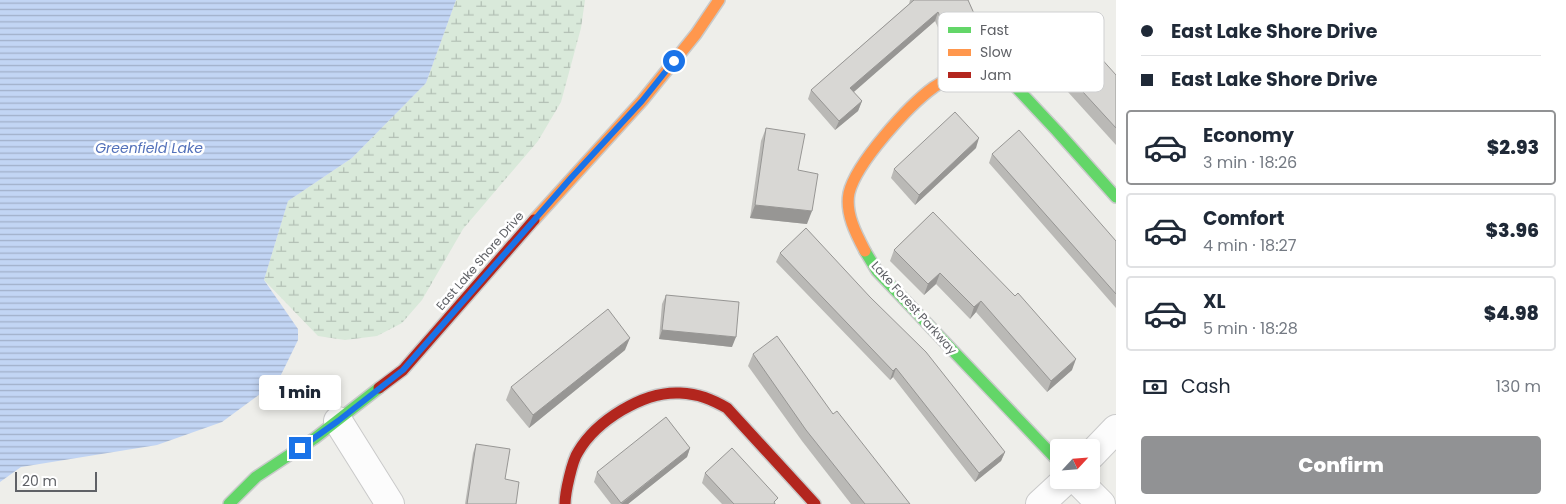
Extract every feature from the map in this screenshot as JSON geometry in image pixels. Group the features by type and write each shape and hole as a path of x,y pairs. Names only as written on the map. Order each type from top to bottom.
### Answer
{"street":[{"name":"East Lake Shore Drive","path":"229,504 256,476 315,438 403,370 571,178 642,101 696,34 719,0"},
{"name":"Lake Forest Parkway","path":"938,84 920,98 893,127 860,170 852,183 848,196 849,210 861,247 877,271 1050,453"},
{"name":"Lake Forest Parkway","path":"1020,92 1056,129 1116,197"},
{"path":"565,504 565,496 577,453 598,427 620,411 653,396 679,393 709,398 727,408 814,504"},
{"path":"338,421 390,504"},
{"path":"1100,446 1116,429"},
{"path":"1040,504 1056,489"},
{"path":"1086,489 1100,504"}],"green space":[{"path":"456,0 585,0 581,28 561,102 538,141 463,229 422,300 402,323 377,336 345,340 318,336 264,280 288,201 352,158 426,83"}],"water":[{"name":"Greenfield Lake","path":"0,0 456,0 426,83 352,158 288,201 264,280 298,329 298,340 278,381 222,422 157,445 21,467 0,482"}],"building":[{"path":"914,0 968,0 973,12 938,12 850,88 862,101 839,121 811,90"},
{"path":"1104,62 1116,75 1116,128 1083,92 1104,92"},
{"path":"955,112 979,138 919,195 894,169"},
{"path":"766,128 805,134 798,170 818,174 812,211 755,205"},
{"path":"1019,130 1116,241 1116,294 992,154"},
{"path":"933,212 1015,296 1018,293 1076,359 1051,381 981,301 974,307 940,273 928,284 894,250"},
{"path":"806,228 870,297 926,352 1005,452 979,473 896,368 893,371 780,253"},
{"path":"666,295 739,302 736,337 662,330"},
{"path":"608,309 630,338 533,415 511,387"},
{"path":"777,336 833,414 837,411 910,504 865,504 806,430 753,354"},
{"path":"666,417 690,448 621,503 597,472"},
{"path":"476,444 510,449 505,479 519,482 516,504 467,504"},
{"path":"732,448 778,498 774,502 775,504 734,504 705,473"}],"traffic: fast":[{"path":"1020,92 1116,197"},
{"path":"865,251 877,271 1050,453"},
{"path":"229,504 256,477 315,438 379,388"}],"traffic: slow":[{"path":"534,220 642,101 696,34 719,0"},
{"path":"865,251 850,216 848,201 854,181 872,151 898,121 923,95 938,85"}],"traffic: jam":[{"path":"379,388 403,370 534,220"},
{"path":"565,504 573,462 586,440 596,429 608,419 636,403 651,397 680,393 693,394 727,408 815,504"}],"route":[{"path":"300,448 403,370 571,178 642,101 674,61"}]}
